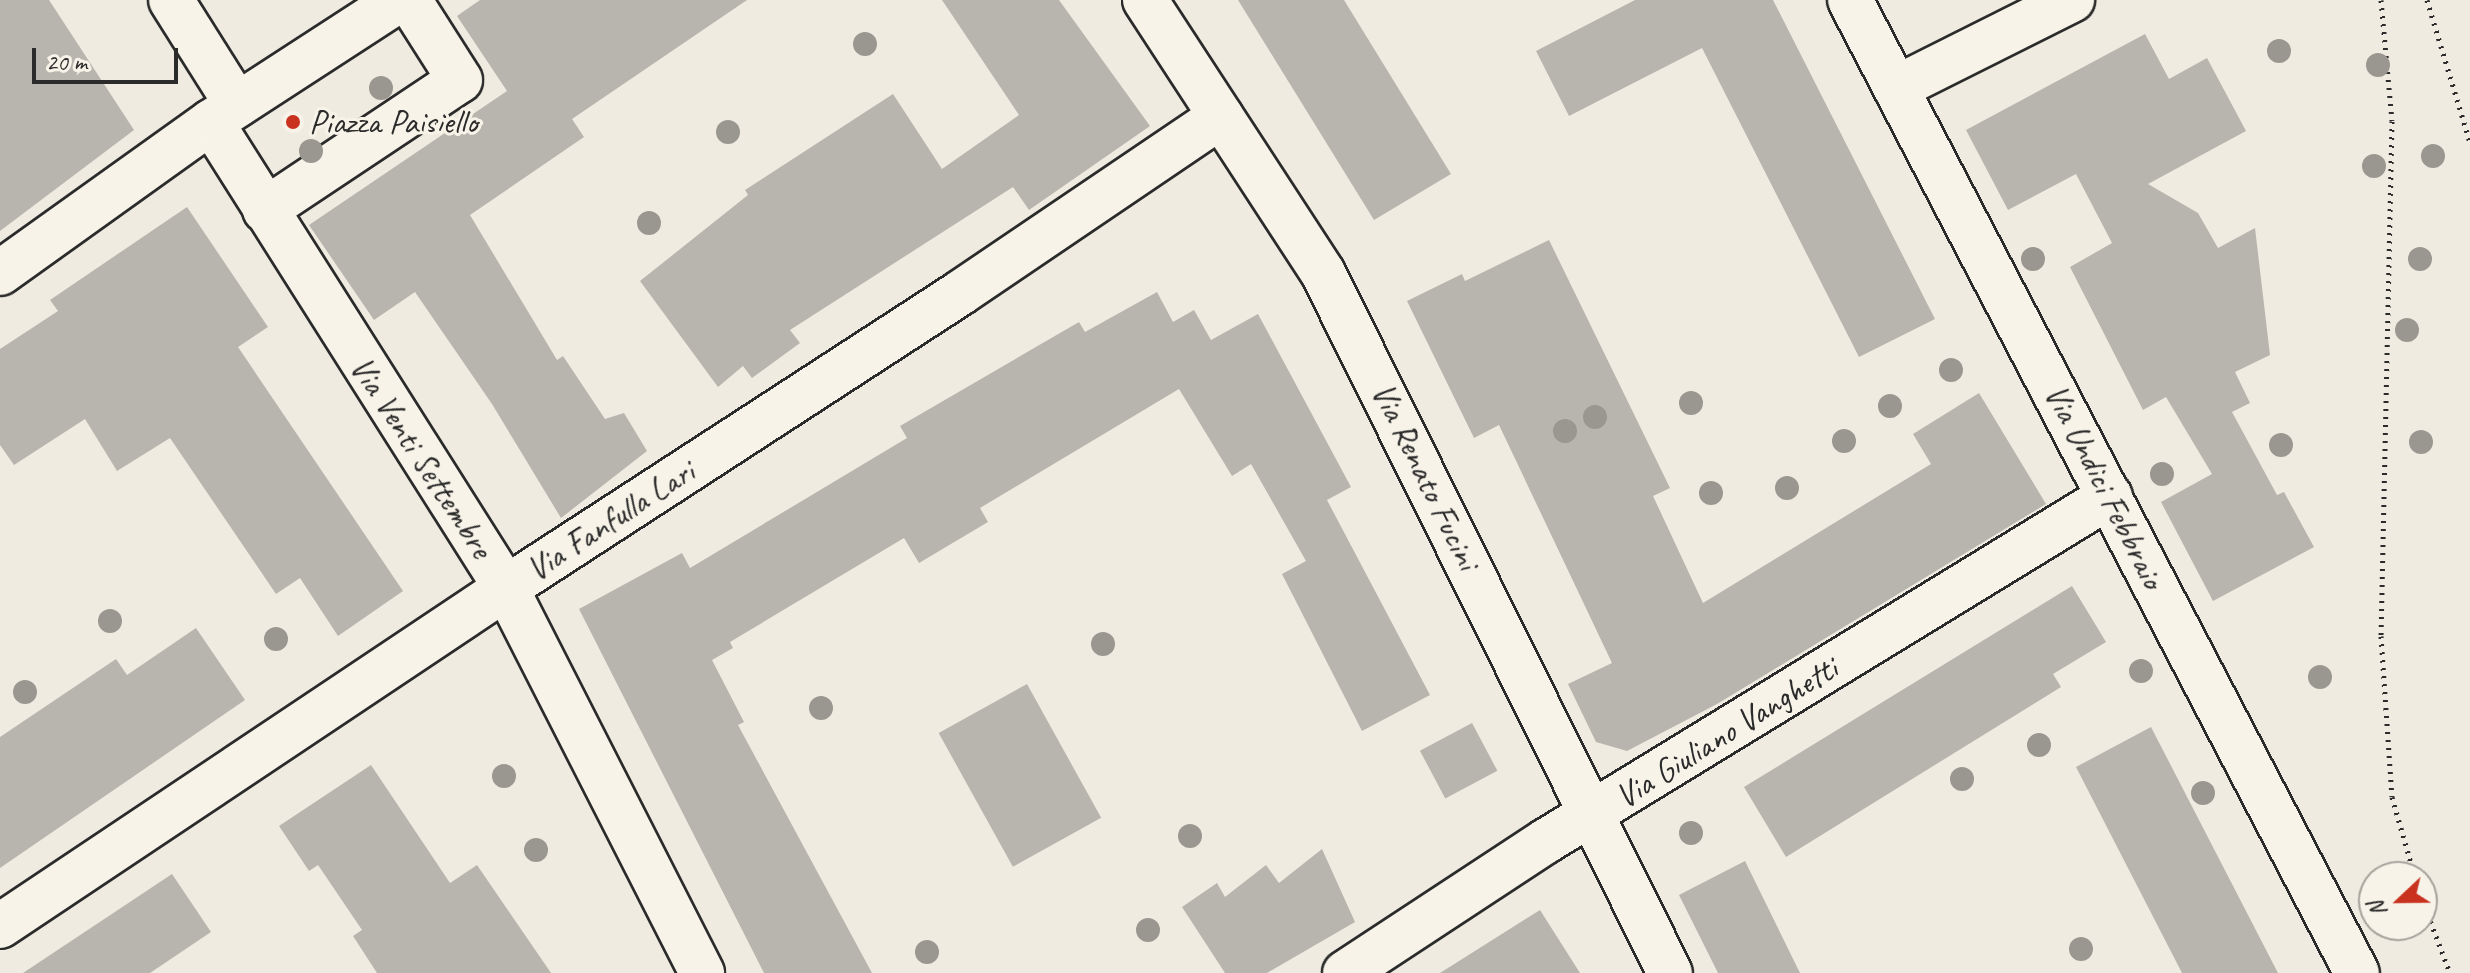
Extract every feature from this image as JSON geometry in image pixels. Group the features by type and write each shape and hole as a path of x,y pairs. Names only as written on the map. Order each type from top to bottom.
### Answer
{"street":[{"name":"Via Venti Settembre","path":"171,0 265,210 506,588 702,973"},
{"path":"0,273 224,114 399,0"},
{"path":"265,210 460,80 409,0"},
{"name":"Via Renato Fucini","path":"1145,0 1323,273 1670,973"},
{"name":"Via Undici Febbraio","path":"1850,0 2357,973"},
{"path":"1896,88 2072,0"},
{"name":"Via Fanfulla Lari","path":"0,926 506,588 960,293 1221,116"},
{"name":"Via Giuliano Vanghetti","path":"1345,973 1590,815 2110,496"}],"path":[{"path":"2381,0 2392,121 2381,636 2392,797 2410,861"},
{"path":"2427,0 2470,142"},
{"path":"2438,941 2450,973"}],"building":[{"path":"0,0 49,0 134,130 0,231"},
{"path":"480,0 747,0 572,119 584,137 470,215 557,360 563,356 605,419 624,413 647,451 561,518 492,404 415,292 374,320 309,225 507,91 457,16"},
{"path":"942,0 1059,0 1150,126 1029,210 1013,187 790,330 800,343 752,378 743,366 718,387 640,281 748,195 745,190 893,94 942,169 1019,115"},
{"path":"1238,0 1344,0 1451,174 1374,220"},
{"path":"1635,0 1773,0 1935,319 1859,357 1702,48 1569,116 1536,51"},
{"path":"2145,34 2169,79 2207,58 2246,131 2148,184 2198,213 2218,248 2255,228 2270,355 2235,372 2250,403 2232,412 2277,495 2284,492 2314,547 2213,601 2161,502 2212,474 2166,397 2143,410 2070,267 2112,243 2076,174 2008,210 1966,130"},
{"path":"187,207 268,327 238,347 403,591 338,636 300,578 276,594 170,438 117,471 85,419 14,465 0,445 0,349 58,311 50,300"},
{"path":"1549,240 1670,488 1653,496 1703,603 1931,464 1913,434 1979,393 2046,504 1717,704 1627,751 1596,742 1568,684 1612,663 1499,425 1474,438 1407,301 1462,274 1465,281"},
{"path":"1157,292 1173,322 1194,310 1211,340 1258,314 1351,487 1327,500 1430,695 1362,731 1282,574 1306,561 1251,464 1232,476 1179,389 980,508 988,522 919,563 904,538 730,642 733,648 712,660 744,722 738,725 872,973 764,973 579,609 682,553 690,568 907,438 900,426 1079,322 1085,332"},
{"path":"2072,586 2106,642 2053,674 2061,687 1786,857 1744,787"},
{"path":"196,628 245,700 0,868 0,737 116,659 127,675"},
{"path":"1027,684 1101,818 1013,867 939,733"},
{"path":"1472,723 1497,771 1445,798 1420,751"},
{"path":"2151,727 2278,973 2182,973 2076,767"},
{"path":"371,765 450,883 477,865 551,973 377,973 353,936 362,930 318,865 309,871 279,826"},
{"path":"1322,849 1355,922 1267,973 1225,973 1182,907 1217,883 1225,897 1266,865 1279,883"},
{"path":"1745,861 1800,973 1718,973 1679,895"},
{"path":"172,874 211,932 150,973 23,973"},
{"path":"1540,910 1580,973 1440,973"}],"place":[{"name":"Piazza Paisiello","path":"293,122"}]}
